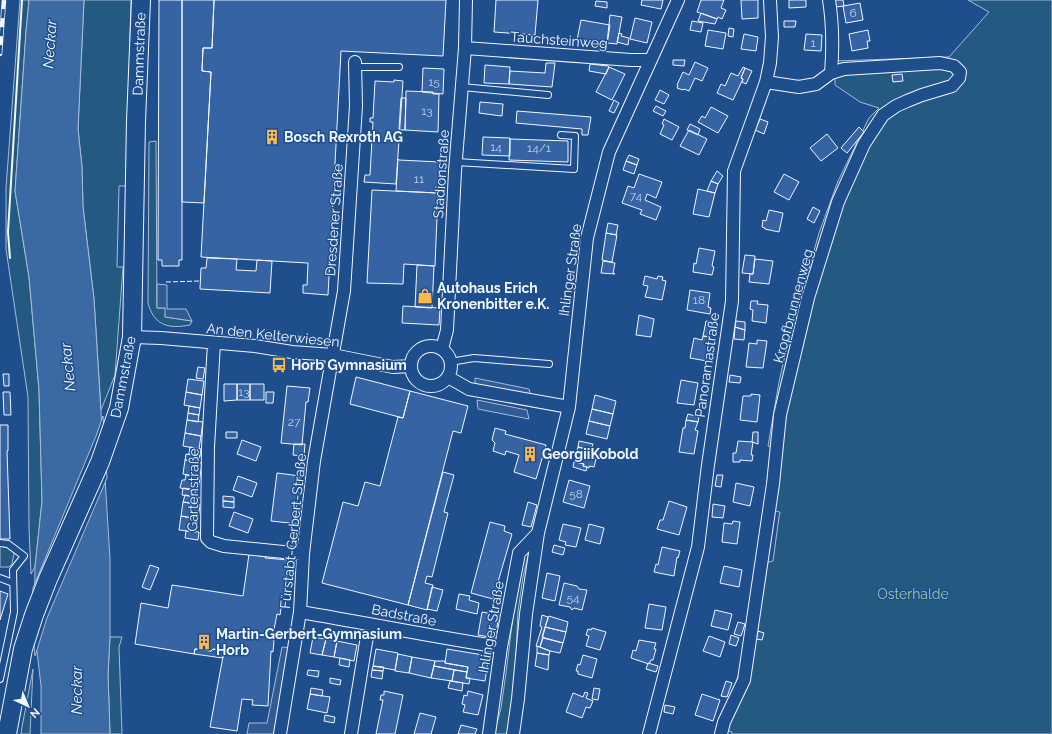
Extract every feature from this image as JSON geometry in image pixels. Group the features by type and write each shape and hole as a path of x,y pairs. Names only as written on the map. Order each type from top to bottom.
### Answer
{"main road":[{"name":"Dammstraße","path":"7,734 23,649 48,579 100,462 119,408 132,337 136,128 141,0"}],"street":[{"name":"Stadionstraße","path":"442,349 447,330 456,162 465,48 466,0"},
{"name":"Ihlinger Straße","path":"513,734 518,699 526,614 538,533 569,407 587,238 609,152 678,0"},
{"name":"Panoramastraße","path":"649,734 698,547 708,465 732,300 734,171 766,82 770,63 772,37 770,0"},
{"path":"766,82 799,87 816,84 831,73 833,44 830,0"},
{"name":"Tauchsteinweg","path":"465,48 630,60 651,60"},
{"name":"Kropfbrunnenweg","path":"721,734 724,722 744,680 773,484 780,415 808,298 838,202 864,144 883,115 896,106 907,101 952,86 959,78 960,72 954,66 940,63 844,69 831,73"},
{"name":"Dresdener Straße","path":"334,355 344,291 356,106 355,65"},
{"name":"An den Kelterwiesen","path":"132,337 255,346 292,352 334,355 393,367 411,366"},
{"name":"Gartenstraße","path":"214,343 208,447 207,538 211,542 224,546 303,554"},
{"path":"430,346 442,349 446,353 450,362 450,371 448,376 443,381 431,386 424,385 419,382 414,377 412,372 411,366 414,354 424,347 430,346"},
{"name":"Fürstabt-Gerbert-Straße","path":"280,734 300,612 303,554 314,461 334,355"},
{"path":"448,376 468,389 569,407"},
{"name":"Ihlinger Straße","path":"488,734 501,647 520,552 538,533"},
{"name":"Badstraße","path":"300,612 440,638 501,647"},
{"path":"351,734 369,624"}],"lane":[{"path":"355,65 399,67"},
{"path":"462,87 548,95"},
{"path":"456,162 574,169 576,136 561,135"},
{"path":"450,362 474,358 549,364"},
{"path":"0,543 8,544 24,556 13,570 14,612 0,679"},
{"path":"0,578 13,583"}],"green space":[{"path":"20,0 29,0 15,191 29,277 39,390 42,501 35,567 31,574 29,528 28,397 6,249 6,188"},
{"path":"84,0 131,0 126,186 119,186 117,267 123,267 115,375 101,410 94,299 83,207 82,167 78,129"},
{"name":"Osterhalde","path":"968,0 1052,0 1052,734 732,734 732,732 723,729 742,662 765,563 773,561 780,512 774,511 781,450 768,446 779,382 794,314 819,233 838,181 869,118 879,108 860,102 835,85 835,61 949,57 989,12"},
{"path":"156,141 157,308 166,308 165,317 192,321 190,325 169,326 163,324 154,317 148,303 149,142"},
{"path":"0,546 15,549 12,564 9,567 0,567"},
{"path":"526,552 529,552 523,577 518,611 515,679 507,734 494,734 501,708 518,575"},
{"path":"110,637 122,637 119,647 122,734 110,734 108,674"},
{"path":"33,669 30,734 21,734 22,727"}],"shaded area":[{"path":"157,284 167,285 167,309 186,309 192,321 165,317 165,308 157,308"},
{"path":"475,378 529,389 531,397 475,386"},
{"path":"477,400 527,410 529,419 478,409"},
{"path":"282,647 290,648 275,734 247,734 249,723 267,723"}],"water":[{"name":"Neckar","path":"29,0 84,0 78,129 82,167 83,207 94,299 110,559 110,637 108,674 110,734 41,734 41,686 34,626 35,567 42,501 39,390 29,277 15,191"}],"pier":[{"path":"103,416 107,478 47,618 35,656 32,626 33,588"}],"building":[{"path":"159,0 182,0 182,260 179,260 179,266 162,266 162,260 158,260"},
{"path":"182,0 214,0 212,48 203,48 202,71 211,72 204,203 182,202"},
{"name":"Bosch Rexroth AG","path":"214,0 446,0 443,56 341,51 328,295 303,293 303,285 307,285 308,263 201,257 211,72 202,71 203,48 212,48"},
{"path":"496,0 538,0 535,35 494,32"},
{"path":"642,0 663,0 661,9 641,5"},
{"path":"701,0 724,0 721,8 726,10 722,19 718,17 717,19 697,12"},
{"path":"741,0 758,0 758,18 742,19"},
{"path":"789,0 806,0 806,7 789,8"},
{"path":"834,0 843,0 844,6 836,7"},
{"path":"596,1 607,2 607,8 595,6"},
{"path":"860,3 863,20 846,23 843,6"},
{"path":"701,13 717,19 715,24 698,21"},
{"path":"610,15 622,17 617,44 607,43"},
{"path":"635,18 652,22 647,43 630,39"},
{"path":"581,20 610,25 607,45 577,40"},
{"path":"692,21 703,23 701,32 690,30"},
{"path":"784,21 796,21 795,27 784,27"},
{"path":"729,28 734,29 733,37 728,36"},
{"path":"708,30 726,33 723,49 705,46"},
{"path":"868,30 870,41 867,41 868,48 852,51 849,34"},
{"path":"619,33 622,34 621,36 629,38 628,45 617,42"},
{"path":"744,34 758,37 756,51 741,49"},
{"path":"806,34 822,35 821,51 804,50"},
{"path":"673,60 685,60 684,66 673,65"},
{"path":"695,62 708,68 702,81 695,78 689,91 677,88 683,72 689,75"},
{"path":"546,63 555,63 552,87 509,84 510,71 545,73"},
{"path":"590,64 609,67 606,74 589,71"},
{"path":"485,65 510,67 509,84 484,83"},
{"path":"609,67 625,74 612,100 596,92"},
{"path":"743,67 745,68 741,78 743,79 733,100 717,93 721,84 725,86 731,73 738,76"},
{"path":"423,68 444,69 443,94 422,92"},
{"path":"745,68 752,71 746,84 742,82 743,79 741,78"},
{"path":"902,74 903,81 893,82 892,75"},
{"path":"394,80 403,81 396,184 364,182 365,175 370,175 373,122 370,122 370,118 373,118 375,81 394,82"},
{"path":"660,90 669,95 664,104 655,100"},
{"path":"406,91 433,92 433,94 439,94 438,132 405,130"},
{"path":"401,98 406,98 405,130 399,130"},
{"path":"614,100 619,103 614,113 609,111"},
{"path":"480,102 503,104 502,116 479,113"},
{"path":"656,106 666,111 663,116 653,111"},
{"path":"711,107 728,116 718,133 698,122 702,116 705,118"},
{"path":"517,111 591,117 588,135 582,135 582,129 516,123"},
{"path":"664,119 679,127 672,140 660,134 664,125 662,124"},
{"path":"760,119 768,122 764,134 755,130"},
{"path":"690,124 700,129 698,135 687,130"},
{"path":"859,127 864,132 847,153 841,148"},
{"path":"689,130 707,139 699,155 680,146"},
{"path":"827,134 838,148 821,161 810,148"},
{"path":"483,137 510,138 510,156 482,155"},
{"path":"510,139 568,141 568,162 509,160"},
{"path":"629,155 639,159 637,165 626,161"},
{"path":"398,159 440,162 439,174 441,176 441,181 439,183 438,193 396,191"},
{"path":"626,161 637,165 634,174 623,170"},
{"path":"717,171 723,176 718,184 711,181"},
{"path":"639,174 662,182 656,198 647,194 645,200 661,207 656,220 640,214 642,210 622,203 628,186 634,188"},
{"path":"784,174 799,182 789,200 774,192"},
{"path":"711,181 718,184 715,193 707,191"},
{"path":"698,189 715,193 709,217 693,214"},
{"path":"372,190 438,193 435,266 404,264 403,284 367,283"},
{"path":"813,207 820,211 814,223 807,219"},
{"path":"769,210 783,213 779,232 762,227 763,220 766,221"},
{"path":"608,223 618,225 616,235 606,233"},
{"path":"606,233 617,235 612,262 602,260"},
{"path":"699,248 715,251 712,275 693,272 694,263 696,264"},
{"path":"745,255 755,256 753,274 742,273"},
{"path":"207,258 237,259 236,270 256,271 257,260 272,261 270,293 200,289 201,268 206,268"},
{"path":"755,259 773,261 769,284 749,282 750,274 753,274"},
{"path":"603,261 615,263 613,273 615,274 601,273"},
{"path":"417,265 434,266 432,308 415,307"},
{"path":"645,276 657,279 658,276 663,277 662,280 666,281 662,300 645,297 648,286 643,285"},
{"path":"690,290 710,293 708,307 711,308 710,314 687,310"},
{"path":"751,301 758,301 757,304 768,305 766,323 752,321 753,310 750,309"},
{"path":"403,306 440,308 439,325 402,323"},
{"path":"639,315 654,319 651,337 636,335"},
{"path":"706,321 712,322 709,337 703,336"},
{"path":"736,321 745,322 745,330 735,327"},
{"path":"712,322 718,323 717,332 710,331"},
{"path":"735,327 745,330 744,340 734,339"},
{"path":"703,336 711,337 707,361 690,358 694,338 702,340"},
{"path":"757,340 767,341 763,368 746,367 749,343 757,344"},
{"path":"198,367 205,368 203,379 196,378"},
{"path":"3,374 9,374 9,386 4,386"},
{"path":"730,375 741,377 740,383 729,382"},
{"path":"356,377 410,391 403,418 350,404"},
{"path":"188,379 204,381 202,395 186,392"},
{"path":"681,380 698,383 694,405 677,403"},
{"path":"224,384 237,384 237,400 224,401"},
{"path":"237,384 250,384 250,400 237,400"},
{"path":"250,384 264,384 264,400 250,400"},
{"path":"287,386 310,388 308,402 306,402 302,445 281,443"},
{"path":"410,391 468,406 461,433 453,431 408,605 322,583 343,502 358,506 365,482 380,486 398,417 403,418"},
{"path":"3,392 10,392 11,415 4,415"},
{"path":"186,392 202,395 200,408 184,405"},
{"path":"266,392 274,392 273,403 266,403"},
{"path":"751,394 760,395 757,422 740,420 743,396 751,396"},
{"path":"595,395 616,401 613,414 592,409"},
{"path":"189,406 200,408 199,415 188,413"},
{"path":"592,409 613,414 610,426 589,421"},
{"path":"188,413 199,415 198,422 187,420"},
{"path":"688,414 699,417 698,422 686,420"},
{"path":"187,420 203,422 201,436 185,433"},
{"path":"686,420 698,422 695,430 698,431 694,454 679,452 683,428 685,428"},
{"path":"589,421 610,426 607,439 586,434"},
{"path":"0,425 8,425 7,451 10,539 0,539"},
{"name":"GeorgiiKobold","path":"495,428 506,431 505,434 546,445 536,479 514,472 519,455 506,451 505,455 493,451 495,443 492,440"},
{"path":"226,432 237,432 237,438 226,438"},
{"path":"753,432 758,432 758,444 752,442"},
{"path":"185,433 201,436 199,449 183,446"},
{"path":"242,440 261,447 256,461 237,454"},
{"path":"579,441 593,444 591,450 578,447"},
{"path":"738,441 753,442 751,455 753,455 752,461 740,460 740,462 733,462 733,453 736,453"},
{"path":"294,444 305,444 304,456 293,455"},
{"path":"190,447 201,449 200,456 189,454"},
{"path":"578,447 598,452 594,467 589,466 589,468 583,466 584,464 574,462"},
{"path":"186,454 200,456 198,463 185,460"},
{"path":"185,460 202,463 200,477 183,474"},
{"path":"574,462 584,464 583,466 587,467 586,471 573,467"},
{"path":"443,472 454,475 444,512 448,513 432,577 427,576 425,583 433,585 427,610 408,605"},
{"path":"277,473 300,476 296,511 301,512 299,524 271,521"},
{"path":"186,475 200,477 198,491 180,488 182,480 185,480"},
{"path":"717,475 723,475 721,487 715,486"},
{"path":"238,476 257,483 252,497 233,490"},
{"path":"569,480 590,486 584,508 563,502"},
{"path":"736,483 754,487 750,506 733,502"},
{"path":"183,488 196,490 195,497 182,495"},
{"path":"185,495 199,497 198,504 183,502"},
{"path":"223,496 234,497 234,502 223,501"},
{"path":"223,501 234,502 234,508 223,507"},
{"path":"669,501 687,507 679,535 657,529 660,520 663,520"},
{"path":"183,502 200,505 198,519 181,516"},
{"path":"528,502 537,505 531,527 522,525"},
{"path":"713,504 725,506 723,518 712,517"},
{"path":"234,512 253,519 248,533 229,526"},
{"path":"181,516 198,519 196,532 179,530"},
{"path":"733,521 740,522 737,544 722,542 724,523 732,524"},
{"path":"490,522 505,526 504,531 512,534 493,599 471,593"},
{"path":"563,524 581,528 576,547 565,545 566,542 559,540"},
{"path":"589,524 604,528 600,544 585,540"},
{"path":"186,531 199,532 198,540 185,538"},
{"path":"554,545 565,548 563,555 552,552"},
{"path":"662,547 680,551 678,558 677,557 674,576 654,572 656,564 658,565"},
{"name":"Martin-Gerbert-Gymnasium Horb","path":"249,554 266,557 265,558 289,560 280,615 277,614 272,640 274,640 273,652 271,651 268,706 252,705 253,700 242,699 237,731 210,727 224,651 213,649 211,651 195,649 194,654 135,644 141,603 168,608 172,585 243,596"},
{"path":"150,565 159,568 150,590 142,587"},
{"path":"724,566 742,570 739,587 720,583"},
{"path":"547,573 560,576 555,601 542,598"},
{"path":"564,583 577,586 579,589 587,590 582,610 574,608 572,610 570,607 559,605"},
{"path":"432,587 443,590 437,611 427,609"},
{"path":"0,591 8,594 0,620"},
{"path":"459,594 470,596 469,600 479,603 477,614 456,609"},
{"path":"649,604 666,607 662,630 645,628"},
{"path":"715,610 732,614 728,630 711,626"},
{"path":"482,612 499,615 495,638 478,635"},
{"path":"542,615 548,617 540,647 536,646 542,627 540,626"},
{"path":"549,616 568,622 566,632 545,627"},
{"path":"738,622 745,624 741,636 734,634"},
{"path":"545,627 566,632 563,643 542,637"},
{"path":"592,628 606,632 600,650 586,646 589,636 586,635 588,629 591,630"},
{"path":"758,631 764,633 762,640 756,639"},
{"path":"731,635 739,638 736,646 729,644"},
{"path":"709,636 725,642 720,657 703,651"},
{"path":"313,637 326,639 322,655 310,653"},
{"path":"543,638 563,643 560,653 540,647"},
{"path":"326,639 337,641 334,657 322,655"},
{"path":"639,640 656,643 653,660 651,660 649,664 631,658 633,650 636,651"},
{"path":"337,641 357,645 354,661 334,657"},
{"path":"537,646 550,651 549,655 537,653"},
{"path":"195,649 211,651 213,649 224,651 223,658 194,654"},
{"path":"376,649 398,653 395,670 373,666"},
{"path":"447,649 489,656 485,681 466,678 468,667 445,663"},
{"path":"537,653 549,655 548,670 535,666"},
{"path":"398,654 412,657 409,673 395,671"},
{"path":"583,655 597,659 592,678 578,674 578,671 576,671 578,664 580,665"},
{"path":"412,657 435,661 431,678 409,673"},
{"path":"340,658 350,660 349,667 339,665"},
{"path":"435,661 445,661 445,663 468,667 467,672 434,666"},
{"path":"648,663 658,666 656,672 646,669"},
{"path":"373,666 384,667 383,671 372,670"},
{"path":"434,666 454,670 452,681 431,678"},
{"path":"308,670 319,671 318,677 307,675"},
{"path":"372,670 383,671 382,679 371,677"},
{"path":"454,670 467,672 466,678 470,678 469,684 452,681"},
{"path":"330,678 341,680 340,685 330,683"},
{"path":"450,681 463,683 462,691 448,688"},
{"path":"726,681 732,683 727,697 721,696"},
{"path":"311,688 323,690 322,696 310,694"},
{"path":"594,688 600,689 598,700 592,699"},
{"path":"384,691 403,695 395,734 376,734 383,700 380,700 381,695 384,695"},
{"path":"468,691 483,695 478,715 463,712 465,705 462,704 464,695 467,696"},
{"path":"585,692 588,693 586,698 593,701 590,708 586,707 582,718 566,712 573,693 583,697"},
{"path":"310,694 330,697 327,713 307,709"},
{"path":"702,694 720,700 713,721 695,715"},
{"path":"665,705 675,707 673,714 664,712"},
{"path":"420,713 436,717 431,734 414,734"},
{"path":"325,715 335,717 334,723 324,721"},
{"path":"461,725 477,729 475,734 458,734"}],"railway":[{"path":"0,54 4,0"}],"fence":[{"path":"166,282 200,281"}],"wall":[{"path":"10,258 8,232 22,0"}],"place":[{"name":"Bosch Rexroth AG","path":"272,137"},
{"name":"Autohaus Erich Kronenbitter e.K.","path":"425,296"},
{"name":"Horb Gymnasium","path":"279,365"},
{"name":"GeorgiiKobold","path":"530,454"},
{"name":"Martin-Gerbert-Gymnasium Horb","path":"204,642"}]}
